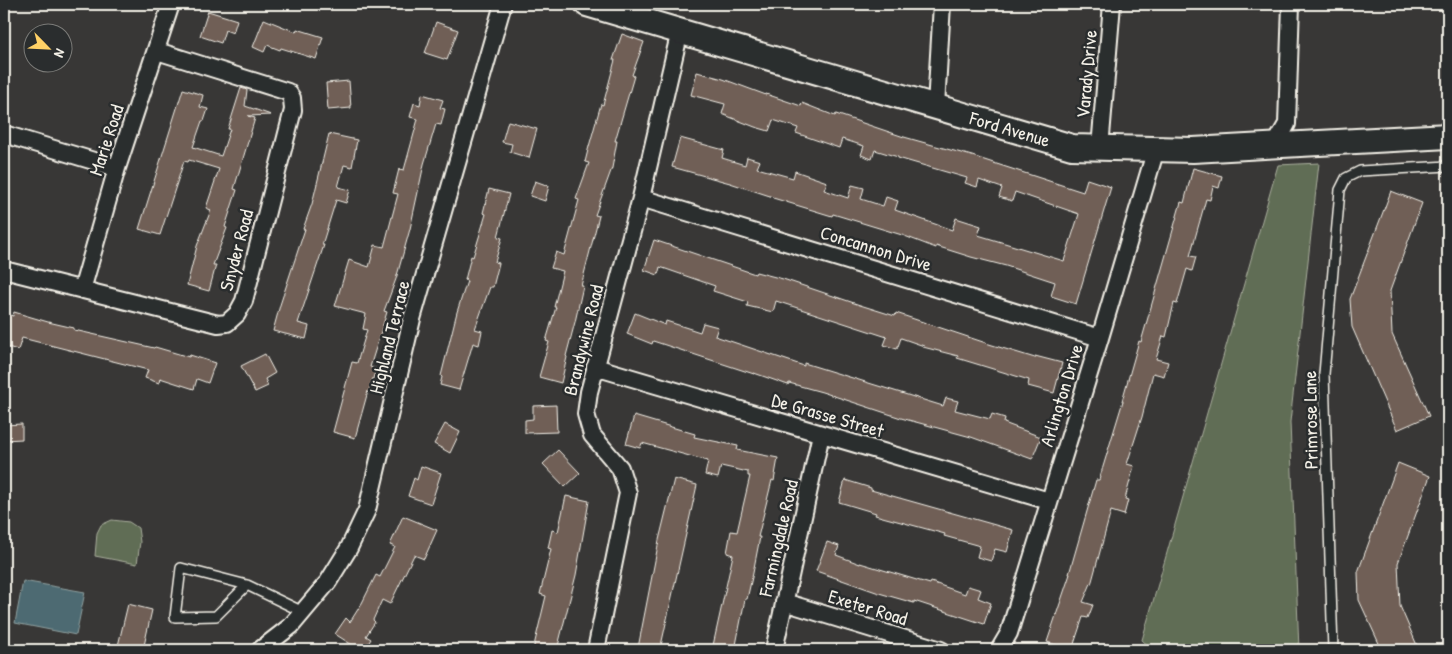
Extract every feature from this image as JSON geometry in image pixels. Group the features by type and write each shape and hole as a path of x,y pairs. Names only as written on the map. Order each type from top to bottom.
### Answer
{"street":[{"name":"Marie Road","path":"82,290 117,168 171,4"},
{"name":"Highland Terrace","path":"260,650 291,626 328,582 349,548 366,510 412,319 503,4"},
{"name":"Ford Avenue","path":"587,4 936,106 1002,128 1072,147 1193,150 1448,136"},
{"path":"936,106 942,4"},
{"name":"Varady Drive","path":"1100,148 1112,4"},
{"path":"1275,146 1287,124 1291,4"},
{"name":"Brandywine Road","path":"596,650 628,493 620,468 592,435 586,414 595,367 640,198 680,31"},
{"name":"Snyder Road","path":"4,270 218,324 227,323 237,314 244,300 293,110 292,98 288,92 157,51"},
{"path":"4,134 117,168"},
{"name":"Arlington Drive","path":"999,650 1009,633 1156,149"},
{"name":"Concannon Drive","path":"640,198 1100,338"},
{"name":"De Grasse Street","path":"595,367 1049,501"},
{"name":"Farmingdale Road","path":"774,650 821,434"},
{"name":"Exeter Road","path":"784,602 941,650"}],"lane":[{"name":"Primrose Lane","path":"1333,650 1324,374 1340,190 1346,178 1360,171 1448,166"},
{"path":"247,585 216,616 175,617 181,568 247,585 303,612"}],"green space":[{"path":"1319,163 1290,422 1299,650 1153,650 1142,640 1278,165"},
{"path":"112,520 129,522 138,528 140,542 137,564 95,556 97,533 101,525"}],"water":[{"path":"23,581 85,592 76,635 15,623"}],"building":[{"path":"208,11 237,20 233,33 225,30 221,43 200,36"},
{"path":"264,19 296,32 297,29 323,37 316,59 267,45 264,52 253,47"},
{"path":"436,22 458,30 447,60 425,53"},
{"path":"622,34 644,42 632,75 634,76 615,141 617,141 612,168 595,215 599,216 581,286 583,286 561,383 539,377 549,342 546,341 556,307 554,307 563,271 551,268 556,252 564,255 579,200 576,199 589,163 585,162 588,150 601,104 603,105 615,60 613,60"},
{"path":"697,72 801,106 802,103 835,116 836,114 1083,192 1087,179 1111,187 1076,304 1051,296 1055,282 936,246 936,248 902,235 833,214 832,216 730,183 672,167 680,138 724,150 722,158 745,165 747,157 760,161 757,168 793,178 795,171 827,182 824,190 848,198 852,185 864,188 861,199 883,206 886,197 898,201 895,210 952,230 956,218 981,226 978,235 1064,261 1079,214 1015,192 1012,201 999,197 1002,188 979,180 977,187 965,183 967,178 875,150 872,159 861,155 864,146 842,139 839,148 796,133 798,128 773,120 769,131 755,127 722,114 725,104 691,95"},
{"path":"349,81 351,108 328,110 326,83"},
{"path":"241,88 247,90 245,106 271,115 248,116 255,118 234,189 237,190 225,227 227,228 213,265 216,265 209,291 187,285 197,246 211,210 206,208 219,169 189,160 188,162 184,161 160,235 139,229 183,89 203,95 200,107 208,109 193,147 221,156"},
{"path":"422,94 443,100 440,108 445,109 441,125 436,124 424,164 410,229 396,279 384,311 387,312 370,367 376,369 355,438 333,432 352,362 357,363 367,330 363,329 366,314 335,306 349,260 369,267 375,245 384,247 398,194 393,193 399,169 404,170 418,119 410,117 414,103 420,105"},
{"path":"508,121 537,129 529,158 510,152 512,144 502,142"},
{"path":"329,134 357,140 352,167 344,165 338,187 350,190 346,203 336,200 322,245 324,245 298,323 309,326 306,339 273,331 305,229 303,229 312,204"},
{"path":"1193,168 1222,176 1219,188 1213,186 1210,200 1206,199 1190,256 1196,257 1192,271 1187,269 1177,304 1174,303 1166,337 1163,336 1156,359 1168,362 1164,376 1153,373 1142,417 1127,464 1134,466 1125,499 1128,500 1124,515 1111,511 1092,581 1083,602 1093,605 1088,618 1083,617 1071,650 1047,642 1070,574 1096,480 1099,480 1139,341 1141,342 1181,202 1184,203"},
{"path":"535,181 549,186 545,201 530,196"},
{"path":"489,189 509,194 498,237 502,238 495,262 499,263 493,287 490,287 475,329 482,331 479,345 473,343 459,390 440,385 441,376 467,281 465,280 471,256 473,257 486,214 483,213"},
{"path":"1391,191 1422,203 1390,291 1392,334 1429,416 1397,430 1352,327 1350,299"},
{"path":"654,240 755,274 756,272 783,279 895,316 896,313 1035,358 1035,356 1062,363 1054,393 1028,386 1029,380 957,358 958,356 923,347 901,338 897,349 884,345 887,337 776,301 773,312 747,306 748,302 713,291 715,286 660,267 658,275 644,270"},
{"path":"14,312 74,328 74,330 155,347 189,357 190,355 215,363 208,383 197,379 194,389 160,378 159,383 145,378 148,370 22,338 18,350 4,346 4,313 13,316"},
{"path":"635,313 665,325 666,321 700,332 703,323 718,327 715,336 804,366 804,363 943,406 946,398 958,401 955,410 990,419 992,414 1005,418 1004,423 1041,437 1032,459 971,437 901,418 822,392 789,383 788,385 653,341 652,344 627,334"},
{"path":"265,354 275,373 265,379 268,386 255,392 241,366"},
{"path":"556,405 557,432 525,433 525,420 533,419 533,406"},
{"path":"634,416 695,434 694,437 738,446 737,450 778,458 774,481 772,480 758,537 760,537 753,573 747,599 745,599 735,650 712,650 733,555 727,553 731,531 737,532 750,476 748,476 748,472 721,466 718,478 705,475 708,461 642,443 640,448 626,444"},
{"path":"22,424 22,439 4,440 4,425"},
{"path":"445,424 460,432 450,453 434,444"},
{"path":"558,450 580,473 565,487 543,464"},
{"path":"1398,463 1430,476 1398,563 1400,606 1419,650 1382,650 1359,600 1358,572"},
{"path":"421,466 441,473 431,504 408,496 414,478 417,480"},
{"path":"674,479 697,485 660,650 646,650 638,648 659,540"},
{"path":"845,480 871,488 871,490 1013,530 1007,552 995,549 991,561 977,557 980,546 944,536 945,534 875,515 876,513 839,502"},
{"path":"566,496 589,501 576,575 557,650 533,650 546,596 540,594 551,549 548,548 552,530 558,532"},
{"path":"403,516 437,530 424,559 414,555 390,604 382,600 373,620 375,622 366,636 371,639 364,650 360,650 335,634 346,618 350,622 376,575 380,577 395,547 390,545"},
{"path":"827,542 839,546 836,555 860,564 930,584 931,582 965,594 968,586 981,590 978,598 991,603 984,624 914,601 914,603 879,593 816,571"},
{"path":"128,604 152,610 143,650 117,650"}]}
